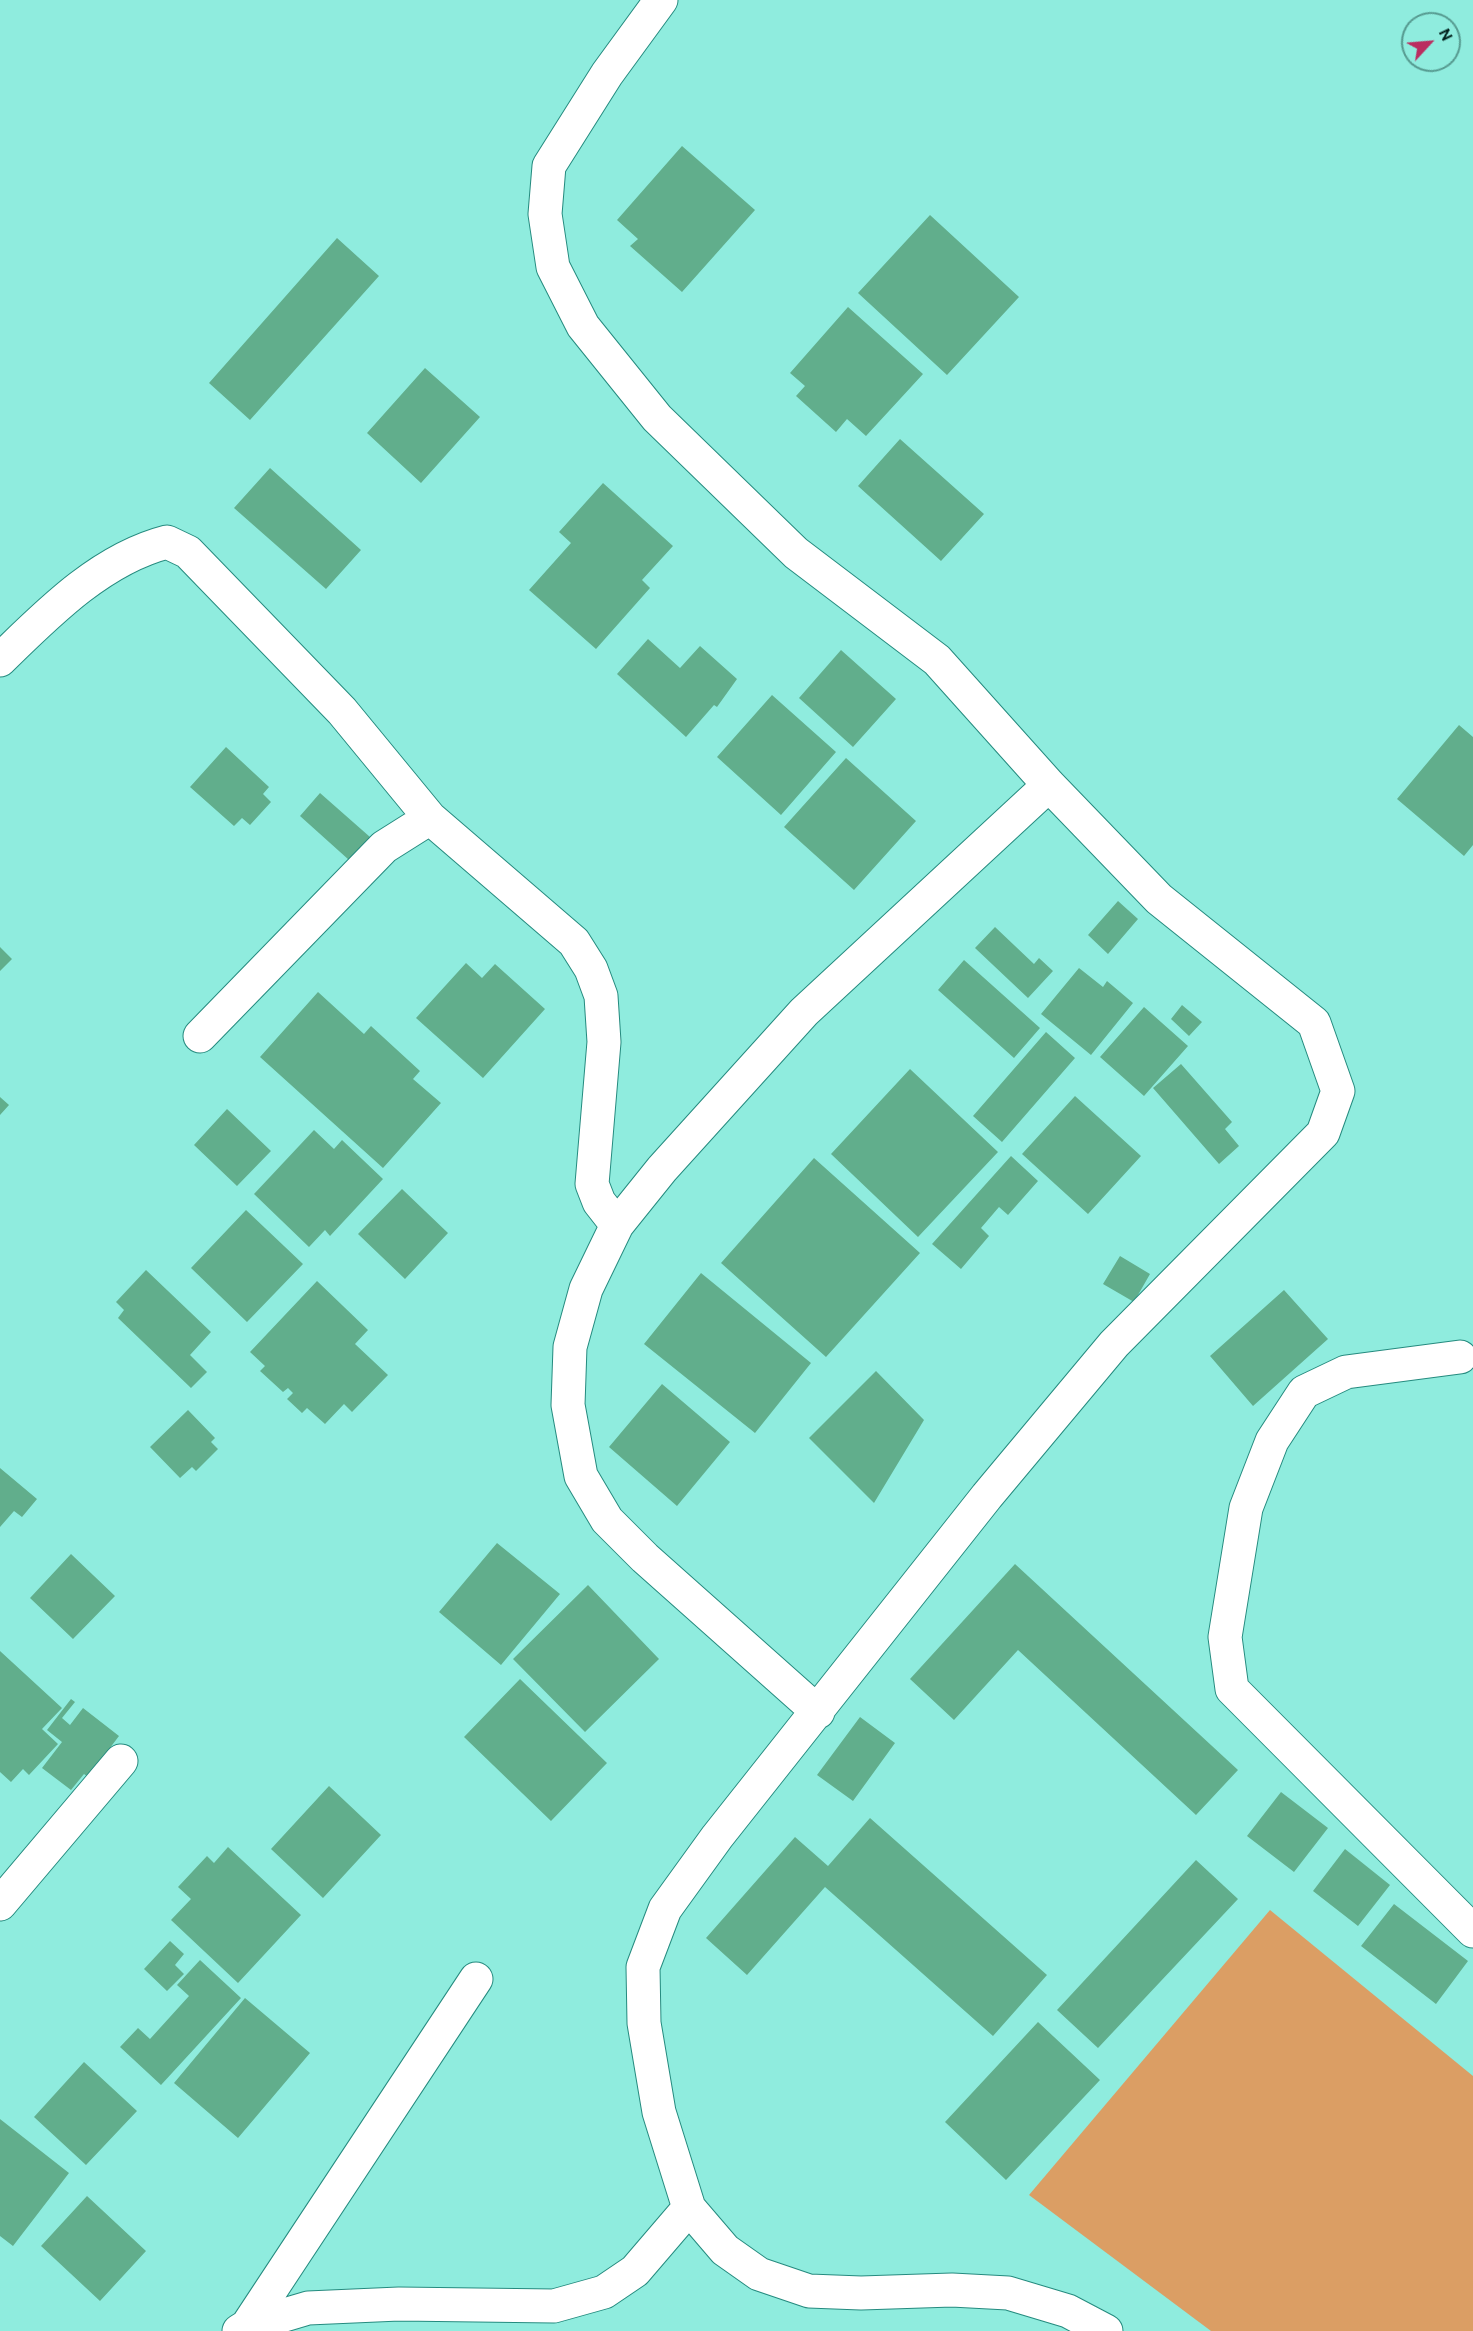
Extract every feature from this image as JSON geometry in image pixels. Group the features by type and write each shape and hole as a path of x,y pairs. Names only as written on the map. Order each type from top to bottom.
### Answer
{"street":[{"path":"661,0 607,74 549,166 545,214 553,267 583,326 657,418 796,554 937,660 1049,784 1159,899 1314,1023 1338,1091 1323,1133 1114,1344 987,1496 818,1712 776,1761 665,1909 643,1967 644,2023 659,2112 689,2208 725,2250 759,2274 809,2291 861,2293 952,2290 1008,2293 1068,2311 1106,2331"},
{"path":"0,660 39,622 82,586 139,549 167,542 188,552 342,711 430,818 574,942 591,969 601,996 604,1042 592,1184 599,1202 617,1225"},
{"path":"818,1712 645,1558 607,1520 581,1476 568,1405 570,1347 586,1288 617,1225 662,1169 804,1012 1049,784"},
{"path":"200,1036 384,847 430,818"},
{"path":"1460,1357 1346,1372 1304,1392 1272,1441 1246,1508 1225,1637 1232,1689 1473,1931"},
{"path":"0,1904 121,1761"},
{"path":"243,2329 476,1979"},
{"path":"243,2329 308,2308 399,2304 554,2306 604,2292 635,2271 689,2208"}],"shaded area":[{"path":"1270,1910 1473,2076 1473,2331 1211,2331 1029,2195"}],"building":[{"path":"682,146 755,210 682,292 630,246 638,239 617,220"},
{"path":"930,215 1019,297 947,375 858,293"},
{"path":"337,238 379,276 250,420 209,383"},
{"path":"848,307 923,374 866,436 847,419 836,432 796,396 805,386 790,373"},
{"path":"425,368 480,417 421,483 367,433"},
{"path":"900,439 984,514 941,561 858,486"},
{"path":"270,468 361,550 326,589 234,508"},
{"path":"603,483 673,546 642,580 650,588 596,649 529,590 571,543 559,532"},
{"path":"648,639 680,668 700,646 737,679 717,707 714,705 686,737 617,674"},
{"path":"841,650 896,699 853,747 799,698"},
{"path":"772,695 836,752 781,815 717,757"},
{"path":"1459,725 1473,737 1473,845 1464,856 1397,799"},
{"path":"226,747 269,787 263,794 271,802 250,825 242,818 234,826 190,787"},
{"path":"846,758 916,821 854,890 784,827"},
{"path":"320,793 370,837 349,860 300,816"},
{"path":"1118,901 1138,919 1108,954 1088,935"},
{"path":"995,927 1034,964 1039,958 1053,971 1028,998 975,948"},
{"path":"0,947 12,959 0,971"},
{"path":"964,960 1040,1028 1014,1058 938,990"},
{"path":"466,963 482,978 495,964 545,1009 483,1078 416,1018"},
{"path":"1079,968 1103,987 1107,981 1133,1003 1091,1055 1041,1014"},
{"path":"318,992 364,1034 371,1026 420,1071 413,1079 441,1103 383,1168 260,1057"},
{"path":"1182,1005 1202,1022 1189,1036 1171,1019"},
{"path":"1144,1007 1188,1046 1144,1096 1100,1057"},
{"path":"1046,1032 1075,1058 1002,1142 973,1116"},
{"path":"1181,1064 1232,1122 1225,1129 1239,1146 1219,1164 1153,1088"},
{"path":"910,1069 998,1152 918,1237 831,1154"},
{"path":"1075,1096 1141,1156 1088,1214 1022,1154"},
{"path":"0,1097 9,1105 0,1115"},
{"path":"227,1109 271,1151 237,1186 194,1145"},
{"path":"314,1130 334,1149 342,1140 383,1179 330,1236 325,1230 309,1247 254,1194"},
{"path":"1011,1156 1038,1181 1008,1215 999,1207 981,1228 989,1236 961,1269 932,1244"},
{"path":"814,1158 920,1253 826,1357 721,1263"},
{"path":"402,1189 448,1233 405,1279 358,1234"},
{"path":"246,1210 303,1264 247,1322 191,1268"},
{"path":"1120,1256 1150,1274 1134,1302 1103,1284"},
{"path":"146,1270 211,1332 190,1355 207,1372 191,1388 118,1318 124,1310 116,1302"},
{"path":"701,1273 811,1363 755,1433 644,1344"},
{"path":"317,1281 368,1330 355,1344 388,1375 352,1412 344,1404 325,1424 307,1408 302,1413 287,1399 293,1393 288,1388 283,1392 260,1371 265,1366 250,1352"},
{"path":"1284,1290 1328,1339 1253,1406 1210,1356"},
{"path":"876,1371 924,1420 874,1503 809,1438"},
{"path":"662,1384 730,1442 677,1506 609,1447"},
{"path":"188,1410 215,1438 211,1442 218,1449 196,1471 192,1467 180,1478 150,1447"},
{"path":"0,1468 37,1499 22,1517 14,1511 0,1527"},
{"path":"497,1543 560,1594 501,1665 439,1612"},
{"path":"71,1554 115,1596 73,1639 30,1598"},
{"path":"1015,1564 1238,1770 1196,1815 1018,1650 954,1720 910,1679"},
{"path":"588,1585 659,1659 585,1732 513,1659"},
{"path":"0,1651 62,1708 42,1729 58,1744 29,1775 23,1769 11,1782 0,1772"},
{"path":"520,1679 607,1763 551,1821 464,1737"},
{"path":"71,1699 75,1702 62,1718 70,1725 83,1708 119,1736 88,1777 84,1774 71,1790 42,1768 62,1742 47,1730"},
{"path":"860,1717 895,1743 853,1801 817,1775"},
{"path":"329,1786 381,1835 323,1898 271,1849"},
{"path":"1281,1792 1328,1828 1294,1872 1247,1836"},
{"path":"870,1818 1047,1975 993,2036 825,1887 747,1975 706,1938 795,1837 828,1866"},
{"path":"228,1847 301,1915 238,1983 171,1920 191,1899 178,1887 207,1856 214,1863"},
{"path":"1345,1849 1390,1885 1358,1926 1313,1891"},
{"path":"1196,1860 1238,1899 1098,2048 1057,2010"},
{"path":"1394,1904 1468,1961 1436,2004 1361,1946"},
{"path":"170,1941 184,1954 175,1965 184,1974 167,1991 144,1969"},
{"path":"200,1960 241,1998 161,2085 120,2047 138,2028 150,2039 189,1996 177,1985"},
{"path":"245,1998 310,2053 238,2138 174,2083"},
{"path":"1038,2022 1100,2080 1006,2180 945,2122"},
{"path":"84,2062 137,2111 86,2165 34,2117"},
{"path":"0,2119 69,2173 13,2246 0,2236"},
{"path":"87,2196 146,2251 100,2301 41,2246"}]}
